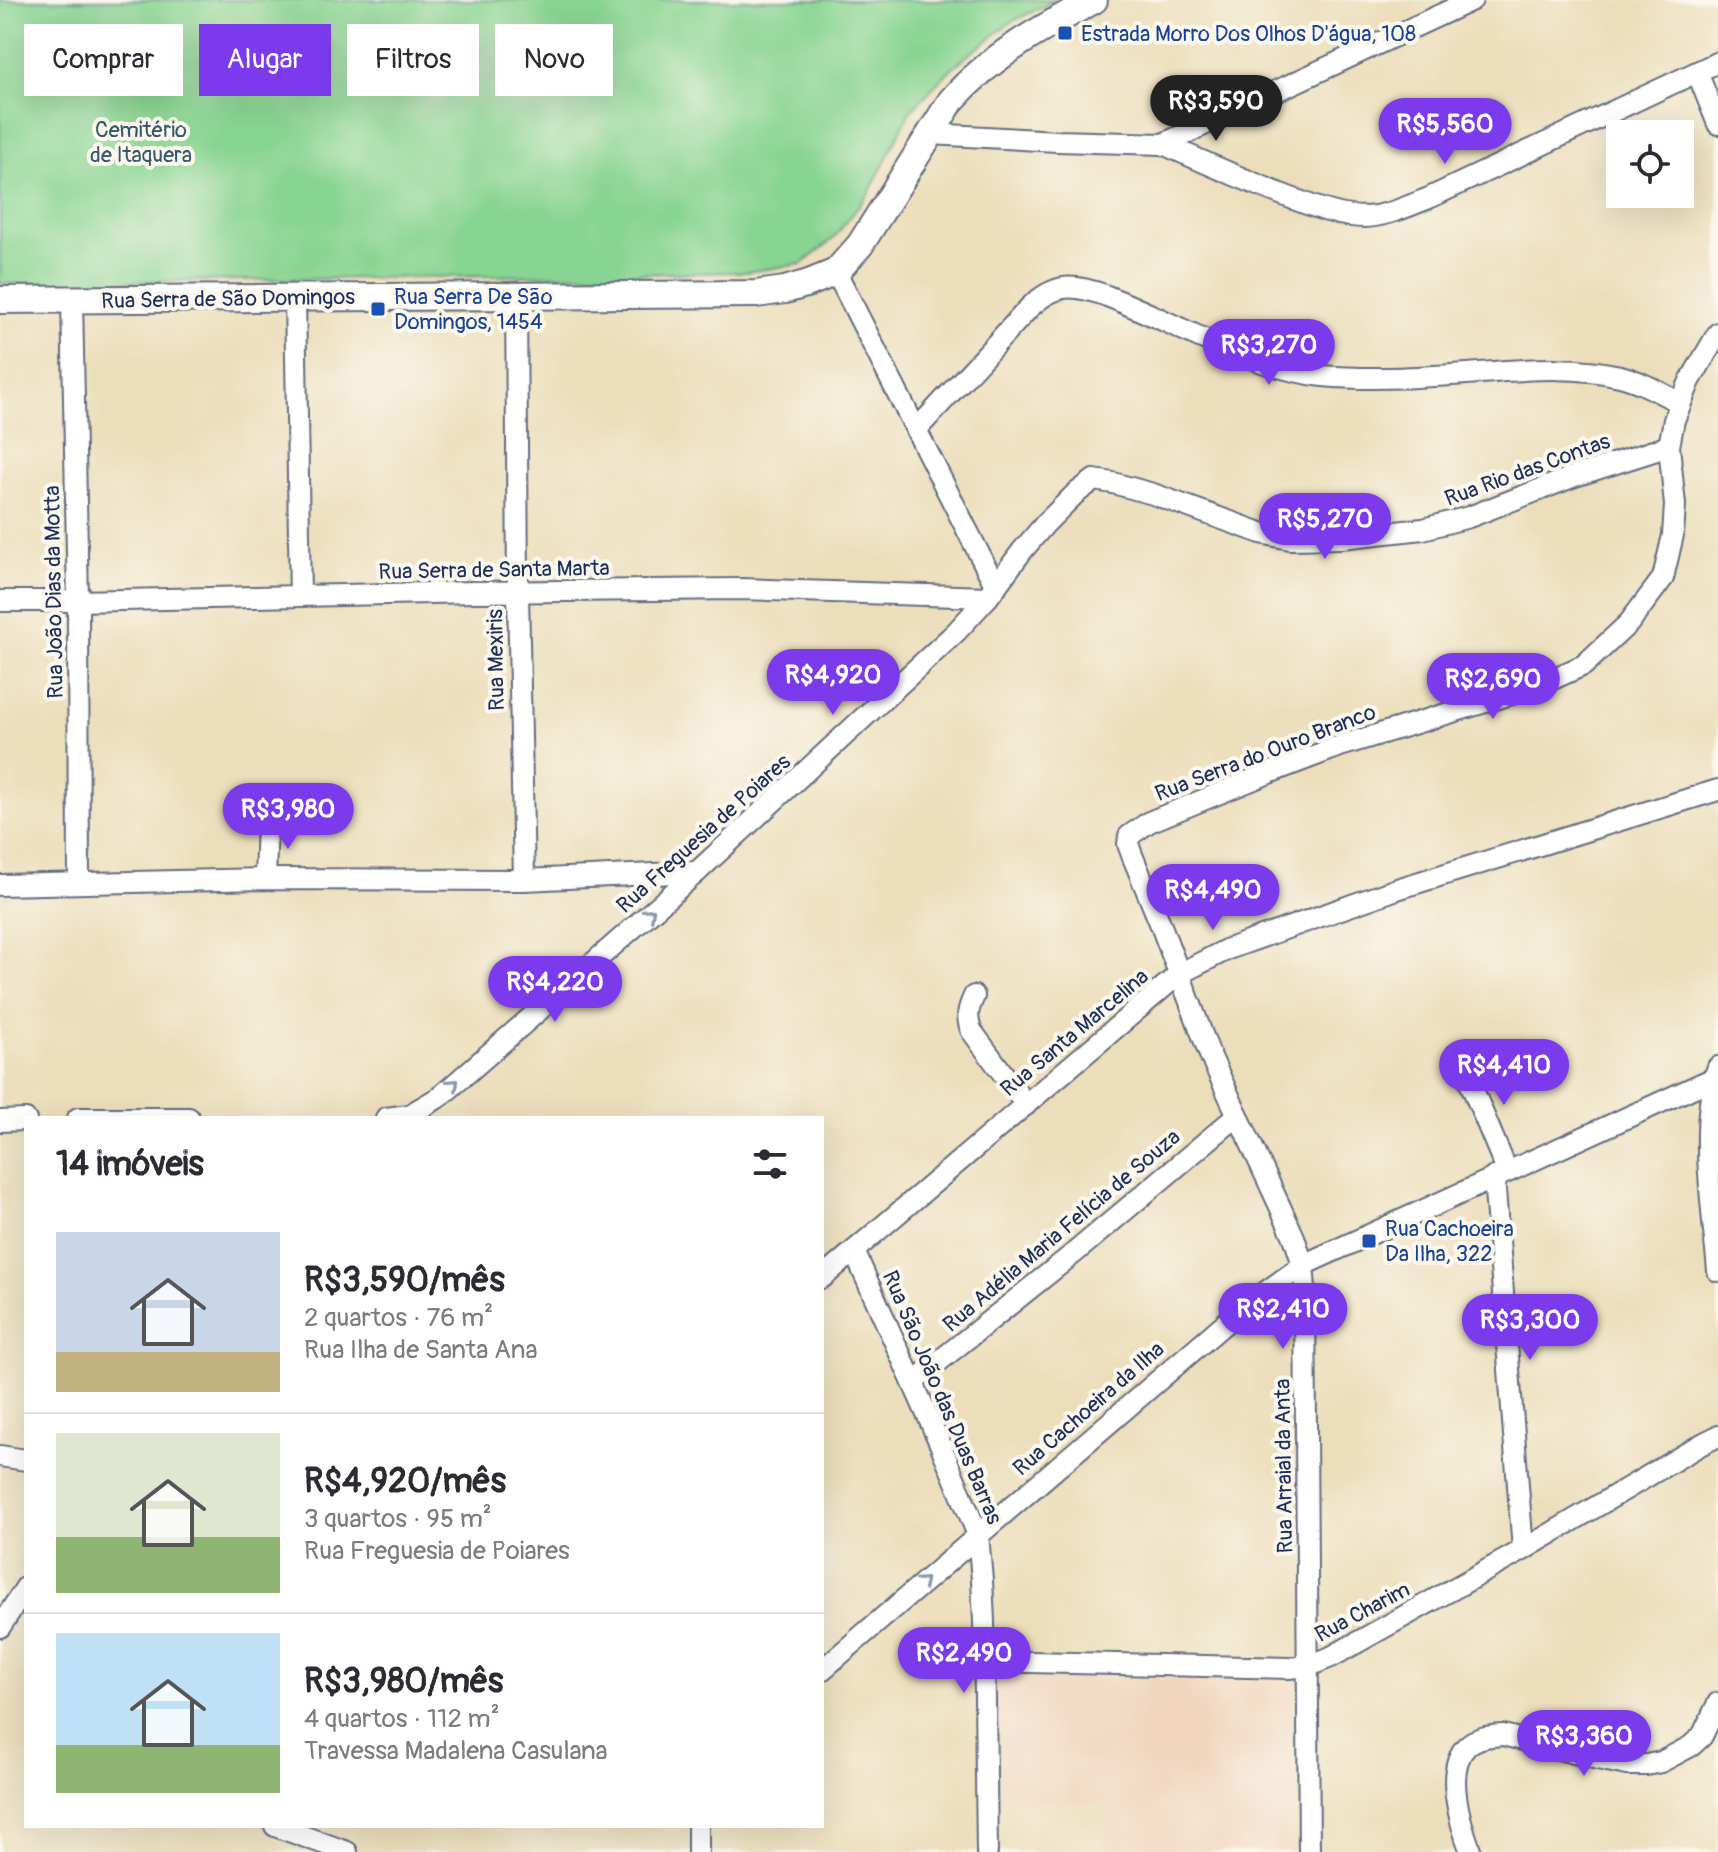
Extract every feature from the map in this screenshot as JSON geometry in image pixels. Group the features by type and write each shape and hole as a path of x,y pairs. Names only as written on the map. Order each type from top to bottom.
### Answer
{"main road":[{"path":"836,272 860,245 951,101 970,80 1024,39 1094,0"},
{"name":"Rua Serra de São Domingos","path":"0,300 756,294 797,287 836,272"}],"street":[{"path":"1163,144 1472,0"},
{"path":"930,134 1163,144 1268,190 1324,210 1351,217 1368,217 1429,198 1718,62"},
{"path":"1697,72 1718,124"},
{"path":"836,272 917,429 992,592"},
{"path":"917,429 1037,300 1066,287 1099,293 1131,305 1252,360 1286,370 1363,378 1563,368 1622,376 1680,403"},
{"name":"Rua Mexiris","path":"516,295 524,880"},
{"path":"295,296 300,596"},
{"name":"Rua João Dias da Motta","path":"72,300 79,883"},
{"path":"1669,446 1680,403 1718,333"},
{"name":"Rua Rio das Contas","path":"992,592 1045,524 1094,480 1153,494 1261,533 1290,539 1341,538 1423,529 1469,517 1575,476 1669,446"},
{"name":"Rua Serra do Ouro Branco","path":"1139,874 1128,844 1129,836 1149,822 1340,746 1535,687 1584,665 1629,623 1663,578 1673,535 1675,505 1669,446"},
{"name":"Rua Serra de Santa Marta","path":"0,601 518,592 992,592"},
{"name":"Rua Freguesia de Poiares","path":"401,1116 409,1115 441,1096 697,872 925,662 992,592"},
{"name":"Rua Santa Marcelina","path":"824,1276 1179,974 1228,949 1397,889 1718,790"},
{"path":"265,879 267,821"},
{"path":"0,885 265,879 524,880 697,872"},
{"name":"Rua Arraial da Anta","path":"1139,874 1201,1033 1294,1237 1303,1265 1309,1852"},
{"path":"974,996 967,1009 971,1030 1026,1105"},
{"path":"1461,1061 1501,1174 1523,1550"},
{"path":"1716,1073 1709,1117 1709,1153 1718,1271"},
{"name":"Rua Cachoeira da Ilha","path":"824,1668 1238,1312 1303,1265 1716,1073"},
{"name":"Rua Adélia Maria Felícia de Souza","path":"913,1382 1073,1254 1238,1115"},
{"path":"0,1121 24,1120"},
{"name":"Rua São João das Duas Barras","path":"854,1251 978,1535 985,1661 987,1852"},
{"name":"Rua Charim","path":"985,1661 1309,1666 1331,1657 1523,1550 1718,1436"},
{"path":"0,1456 24,1459"},
{"path":"0,1627 24,1593"},
{"path":"1471,1852 1459,1815 1455,1778 1464,1748 1473,1742 1487,1736 1503,1735 1598,1759 1646,1765 1661,1762 1691,1746 1702,1736 1718,1703"},
{"path":"281,1828 347,1852"},
{"path":"698,1828 698,1852"}],"shaded area":[{"path":"995,1676 1293,1681 1291,1852 1105,1852 1105,1804 994,1802"}],"green space":[{"name":"Cemitério de Itaquera","path":"0,0 1056,0 1011,22 953,67 911,110 869,193 833,239 802,264 746,272 0,284"}],"place":[{"name":"Estrada Morro Dos Olhos D'água, 108","path":"1065,33"},
{"name":"Rua Serra De São Domingos, 1454","path":"378,309"},
{"name":"Rua Cachoeira Da Ilha, 322","path":"1369,1241"}]}
